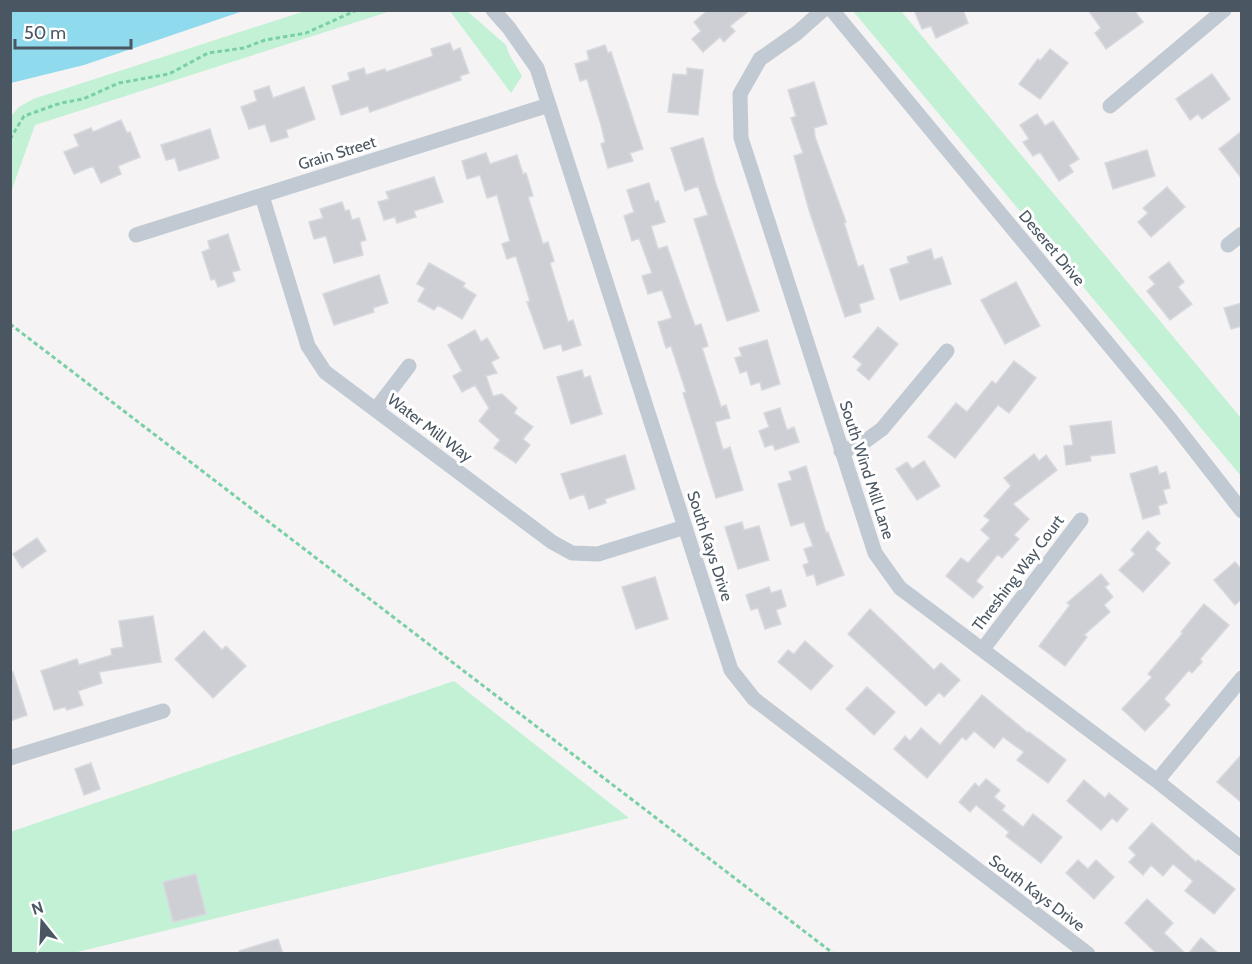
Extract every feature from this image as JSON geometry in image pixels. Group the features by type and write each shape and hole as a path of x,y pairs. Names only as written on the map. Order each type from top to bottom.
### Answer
{"street":[{"name":"South Kays Drive","path":"493,10 509,28 537,68 731,670 754,699 1088,954"},
{"name":"South Wind Mill Lane","path":"823,10 797,33 760,59 740,94 741,138 875,553 900,588 1157,781 1242,849"},
{"name":"Deseret Drive","path":"832,10 1171,420 1242,511"},
{"path":"1110,106 1224,10"},
{"name":"Grain Street","path":"136,235 549,105"},
{"name":"Water Mill Way","path":"262,196 308,346 325,372 552,542 572,553 598,554 685,527"},
{"path":"1227,245 1242,234"},
{"path":"841,451 860,446 882,429 947,351"},
{"path":"376,409 409,366"},
{"name":"Threshing Way Court","path":"983,649 1081,520"},
{"path":"1157,781 1242,678"},
{"path":"10,758 162,711"}],"path":[{"path":"10,139 24,116 61,103 83,99 119,83 169,74 208,53 244,48 265,40 306,33 357,10"},
{"path":"10,324 834,954"}],"green space":[{"path":"305,11 391,11 35,125 11,192 11,116 19,107 33,99"},
{"path":"450,11 467,11 506,45 522,76 511,93"},
{"path":"853,11 901,11 1241,418 1241,476"},
{"path":"454,681 629,818 69,954 11,953 10,832"}],"water":[{"path":"11,10 243,11 84,65 11,83"}],"building":[{"path":"708,10 750,10 730,26 735,31 724,42 720,37 703,52 692,39 701,31 694,22"},
{"path":"914,10 963,10 968,23 936,38 931,26 922,29"},
{"path":"1088,10 1134,10 1143,22 1106,49 1095,33 1101,28"},
{"path":"450,43 453,51 460,48 469,73 460,76 461,80 370,112 368,106 341,115 332,86 350,80 348,73 364,68 366,75 385,69 386,72 433,56 431,49"},
{"path":"605,45 608,53 611,52 643,149 630,153 633,161 608,168 601,144 605,142 601,125 587,79 580,81 575,64 589,60 587,51"},
{"path":"1050,49 1068,63 1040,99 1019,84 1038,59 1040,61"},
{"path":"687,68 703,70 698,115 668,112 673,74 687,75"},
{"path":"1212,74 1230,99 1202,119 1198,114 1190,120 1176,99"},
{"path":"814,82 827,124 814,128 815,137 846,222 844,223 858,267 863,265 874,299 859,304 861,312 845,317 809,210 794,156 803,153 791,118 796,116 788,90"},
{"path":"269,86 273,98 304,87 315,119 286,130 288,137 271,142 265,124 249,129 241,107 257,101 254,91"},
{"path":"1037,114 1045,126 1053,121 1079,159 1069,165 1073,172 1059,181 1040,152 1033,156 1023,142 1029,139 1020,125"},
{"path":"121,120 127,133 130,132 140,157 118,166 121,174 101,183 93,166 74,174 64,152 79,146 74,135 91,128 93,132"},
{"path":"210,129 219,158 179,171 175,158 166,160 161,145"},
{"path":"1242,131 1242,179 1219,149"},
{"path":"703,138 715,181 759,311 727,321 694,219 708,215 698,186 685,191 671,148"},
{"path":"1147,150 1155,176 1113,189 1105,163"},
{"path":"486,153 490,164 517,155 523,174 526,173 533,196 528,197 543,244 548,242 554,261 550,263 568,322 573,320 581,345 563,351 561,344 544,349 527,302 530,301 516,256 507,259 502,244 510,241 497,195 487,198 480,175 467,179 462,161"},
{"path":"434,177 443,202 414,211 416,217 397,223 395,217 384,220 378,202 389,199 386,192"},
{"path":"649,183 665,222 651,226 658,249 667,246 695,326 701,324 708,346 702,348 721,407 726,405 730,418 715,422 723,450 730,447 743,490 716,498 683,393 686,392 671,346 666,348 658,322 672,318 662,290 648,294 642,276 652,273 639,238 632,241 624,216 634,212 627,190"},
{"path":"1167,187 1185,207 1151,237 1138,222 1148,213 1143,208"},
{"path":"342,202 345,211 349,210 352,220 359,218 366,240 360,242 363,255 334,263 326,236 314,239 309,222 323,218 320,209"},
{"path":"228,234 240,270 232,272 235,281 218,287 215,279 211,280 202,252 210,249 208,241"},
{"path":"931,249 934,260 942,257 951,284 900,300 890,269 909,263 907,257"},
{"path":"1169,262 1184,282 1178,287 1192,304 1170,320 1147,291 1155,284 1149,277"},
{"path":"429,263 465,283 463,287 476,295 462,319 438,305 434,310 418,301 425,288 417,284"},
{"path":"379,275 388,303 373,308 374,312 334,325 323,294"},
{"path":"1016,282 1040,326 1005,344 981,300"},
{"path":"1242,303 1242,326 1231,329 1224,308"},
{"path":"878,327 898,344 869,380 857,370 862,364 853,357"},
{"path":"475,330 481,342 487,338 499,358 491,362 497,373 486,376 493,396 502,394 517,408 514,413 533,427 523,439 530,445 516,463 494,448 500,440 479,421 489,408 475,385 462,392 453,376 462,371 448,345"},
{"path":"767,340 780,384 762,390 760,382 751,385 747,371 740,373 735,358 742,356 739,348"},
{"path":"1014,361 1036,378 1009,413 998,405 955,458 928,437 956,403 967,412 992,381 996,384"},
{"path":"582,370 584,378 590,376 602,414 571,424 557,377"},
{"path":"780,408 787,430 794,427 799,442 775,450 773,444 765,447 759,431 769,427 764,413"},
{"path":"1111,421 1115,453 1090,456 1091,461 1066,465 1064,446 1073,445 1070,426"},
{"path":"1034,454 1039,461 1046,455 1057,470 1013,504 1029,519 1014,535 1019,539 1002,558 998,554 976,581 983,587 973,598 946,576 961,558 968,563 990,538 981,530 990,520 984,516 1011,486 1004,478"},
{"path":"625,455 635,489 605,499 606,503 589,509 584,494 570,499 561,474"},
{"path":"924,461 940,486 917,500 896,469 907,462 912,469"},
{"path":"806,466 826,533 828,532 844,575 817,585 814,574 807,576 803,565 809,563 804,549 813,546 804,522 791,526 778,484 792,480 789,472"},
{"path":"1157,466 1159,474 1166,472 1170,488 1163,490 1167,503 1158,506 1160,514 1143,519 1130,474"},
{"path":"742,522 744,530 759,526 769,560 738,569 725,527"},
{"path":"1148,531 1160,543 1155,549 1170,563 1143,592 1119,570 1135,554 1131,550"},
{"path":"37,538 46,551 22,568 13,554"},
{"path":"1235,562 1242,570 1242,599 1235,605 1214,580"},
{"path":"1101,574 1109,584 1105,587 1113,597 1104,605 1110,612 1084,635 1087,637 1065,666 1039,646 1070,605 1067,603"},
{"path":"655,577 668,619 636,629 622,587"},
{"path":"769,587 771,593 781,590 786,606 776,610 781,624 765,629 758,608 751,610 746,595"},
{"path":"1204,604 1229,625 1200,659 1202,662 1192,673 1189,670 1164,699 1170,705 1145,731 1122,709 1152,677 1148,674"},
{"path":"870,609 934,670 941,663 960,680 944,697 939,692 926,706 848,634"},
{"path":"153,616 161,662 99,672 102,683 78,691 83,705 67,710 65,707 54,710 41,671 77,659 79,665 112,655 111,649 123,647 119,621"},
{"path":"204,631 222,650 226,646 246,666 213,698 175,659"},
{"path":"805,641 833,666 811,690 778,662 788,650 794,654"},
{"path":"13,672 27,715 10,721 10,673"},
{"path":"867,687 895,712 874,735 846,709"},
{"path":"982,695 1028,733 1066,760 1048,783 1017,760 1024,752 1003,737 994,748 974,731 966,740 962,737 927,778 894,749 905,736 910,741 921,728 940,745"},
{"path":"1242,754 1242,803 1217,782"},
{"path":"91,763 100,789 84,795 75,769"},
{"path":"986,779 1000,790 994,797 1005,806 1002,810 1023,827 1033,814 1062,837 1041,863 1006,836 1009,832 976,805 970,812 959,802 975,783 979,787"},
{"path":"1084,780 1105,798 1109,793 1128,809 1117,822 1112,818 1101,830 1067,801"},
{"path":"1152,823 1196,862 1198,860 1235,889 1214,914 1185,891 1193,881 1173,864 1163,876 1151,865 1143,875 1129,862 1136,855 1129,848"},
{"path":"1078,860 1088,869 1096,860 1114,877 1094,899 1066,873"},
{"path":"196,874 206,914 173,922 163,882"},
{"path":"1147,899 1173,923 1164,933 1186,954 1157,954 1125,923"},
{"path":"1201,938 1219,954 1188,954"},
{"path":"278,939 283,954 240,954 239,951"}]}
